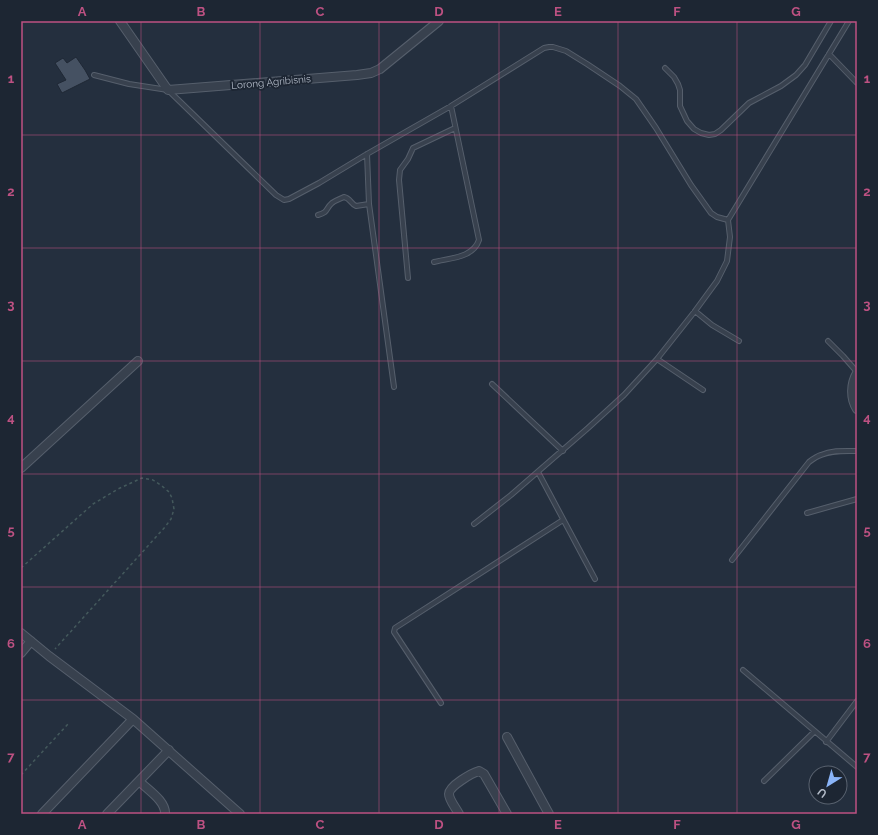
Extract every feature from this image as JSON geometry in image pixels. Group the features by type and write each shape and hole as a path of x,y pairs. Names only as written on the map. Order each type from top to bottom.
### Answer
{"street":[{"path":"120,21 168,90"},
{"name":"Lorong Agribisnis","path":"168,90 371,73 380,69 439,21"},
{"path":"21,468 138,361"},
{"path":"857,373 852,387 854,404 857,408"},
{"path":"21,633 49,656 133,718 240,814"},
{"path":"21,652 31,641"},
{"path":"42,814 133,718"},
{"path":"507,737 549,814"},
{"path":"107,814 169,750"},
{"path":"459,814 450,798 450,789 474,773 480,771 484,774 507,814"},
{"path":"139,782 162,802 166,814"}],"lane":[{"path":"665,68 674,77 678,84 680,90 680,106 687,121 694,129 701,133 709,135 715,134 749,103 781,86 796,75 805,66 830,21"},
{"path":"474,524 538,472 624,395 657,359 695,311 717,281 727,261 730,237 728,220 849,21"},
{"path":"94,75 129,84 168,90 276,195 284,200 289,199 319,183 549,46 566,51 620,86 636,99 691,185 711,213 717,217 728,220"},
{"path":"829,54 857,83"},
{"path":"434,262 465,256 476,246 479,240 450,106"},
{"path":"408,278 398,180 400,170 408,159 413,148 455,128"},
{"path":"367,154 369,204 394,387"},
{"path":"318,215 324,214 332,203 344,197 349,199 356,206 369,204"},
{"path":"695,311 712,325 739,341"},
{"path":"828,340 857,373"},
{"path":"657,359 703,390"},
{"path":"492,384 563,450"},
{"path":"732,560 809,462 826,453 857,451"},
{"path":"538,472 594,579"},
{"path":"807,513 857,499"},
{"path":"441,702 394,632 395,628 563,520"},
{"path":"743,670 814,732 857,767"},
{"path":"826,742 857,701"},
{"path":"764,781 814,732"}],"path":[{"path":"21,568 93,504 127,484 142,478 153,480 169,492 172,498 174,509 171,519 165,527 49,656"},
{"path":"21,775 68,724"}],"building":[{"path":"76,57 90,79 62,93 57,84 66,80 55,63 63,58 67,63"}]}
